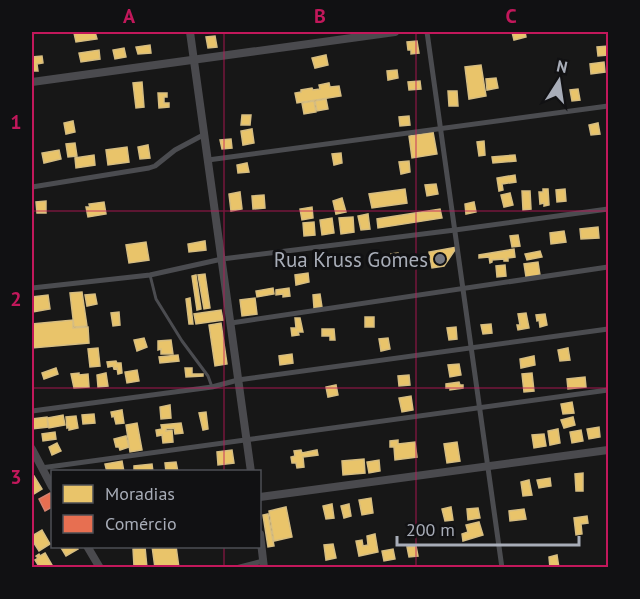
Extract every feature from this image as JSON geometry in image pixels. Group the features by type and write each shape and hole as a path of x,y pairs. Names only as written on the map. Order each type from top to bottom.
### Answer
{"street":[{"path":"190,32 251,470"},
{"path":"32,82 395,32"},
{"path":"427,32 502,567"},
{"path":"208,160 609,106"},
{"path":"32,187 149,168 175,150 205,134"},
{"path":"32,288 150,275 222,259 609,209"},
{"path":"231,323 609,267"},
{"path":"32,411 609,329"},
{"path":"41,468 609,390"},
{"path":"32,449 51,485"},
{"path":"261,497 609,450"},
{"path":"236,567 264,564 261,542"},
{"path":"88,548 100,567"}],"lane":[{"path":"150,275 156,299 213,387"}],"building: Moradias":[{"path":"95,32 97,39 76,42 74,33"},
{"path":"512,32 525,32 526,37 514,40"},
{"path":"215,36 217,47 208,48 206,37"},
{"path":"417,41 419,53 411,54 407,42"},
{"path":"150,45 151,53 138,54 136,47"},
{"path":"608,46 608,55 598,56 597,47"},
{"path":"124,48 126,57 115,59 113,50"},
{"path":"99,50 100,59 81,62 79,53"},
{"path":"326,55 328,65 315,68 312,58"},
{"path":"42,56 43,63 37,64 38,71 32,71 32,57"},
{"path":"604,62 605,72 591,74 590,64"},
{"path":"481,65 486,96 469,99 465,67"},
{"path":"397,70 398,78 388,80 387,71"},
{"path":"496,78 498,88 487,90 486,79"},
{"path":"420,81 421,89 409,90 408,82"},
{"path":"142,82 144,107 136,108 133,83"},
{"path":"329,83 330,87 339,86 341,96 297,103 295,93 312,88 313,90 320,89 319,85"},
{"path":"578,89 580,100 572,101 570,90"},
{"path":"448,91 457,91 458,106 449,106"},
{"path":"158,93 167,93 164,103 169,103 169,107 159,108"},
{"path":"326,99 328,109 317,111 315,101"},
{"path":"314,101 316,112 304,114 302,103"},
{"path":"242,115 251,115 250,125 241,125"},
{"path":"409,116 410,125 400,126 399,117"},
{"path":"73,121 75,132 66,134 64,123"},
{"path":"598,123 600,134 591,135 589,125"},
{"path":"252,129 254,143 243,145 241,131"},
{"path":"433,132 437,154 412,158 409,136"},
{"path":"231,139 232,148 222,149 220,140"},
{"path":"484,141 485,155 479,156 477,142"},
{"path":"75,143 77,156 68,157 66,144"},
{"path":"148,145 150,158 140,159 138,147"},
{"path":"127,147 129,162 108,165 106,150"},
{"path":"59,150 61,159 44,163 42,153"},
{"path":"341,153 342,163 334,165 332,154"},
{"path":"94,155 95,165 76,168 75,158"},
{"path":"515,155 516,161 493,163 492,157"},
{"path":"409,161 410,172 401,174 399,162"},
{"path":"247,163 249,172 238,173 237,165"},
{"path":"515,175 516,182 502,184 503,190 499,191 497,178"},
{"path":"436,184 438,194 427,196 425,185"},
{"path":"405,189 407,203 372,208 369,194"},
{"path":"543,189 548,189 549,205 540,204 539,192 543,192"},
{"path":"565,189 566,201 557,202 556,190"},
{"path":"522,191 530,191 531,209 523,210"},
{"path":"240,192 242,209 231,211 229,194"},
{"path":"510,193 513,205 504,207 501,195"},
{"path":"264,195 265,208 253,209 252,196"},
{"path":"342,198 346,212 336,214 333,201"},
{"path":"46,201 46,213 37,213 36,202"},
{"path":"104,202 106,214 88,217 86,207 90,207 89,204"},
{"path":"474,202 476,212 466,214 465,204"},
{"path":"312,207 313,218 302,220 300,209"},
{"path":"440,209 442,218 378,228 377,219"},
{"path":"368,214 370,229 361,230 358,216"},
{"path":"353,217 354,232 341,234 339,218"},
{"path":"332,218 334,233 322,235 320,220"},
{"path":"314,222 315,235 304,236 303,223"},
{"path":"598,227 599,238 581,239 580,229"},
{"path":"564,231 566,242 551,244 550,233"},
{"path":"518,235 520,246 512,247 510,236"},
{"path":"205,241 206,250 189,252 188,244"},
{"path":"146,242 149,260 129,263 126,245"},
{"name":"Rua Kruss Gomes","path":"457,247 444,266 432,268 429,252"},
{"path":"514,249 515,257 508,258 508,261 492,260 490,263 489,257 479,258 479,255"},
{"path":"540,251 542,257 527,260 525,254"},
{"path":"398,253 400,268 393,269 391,254"},
{"path":"538,262 540,275 526,277 524,264"},
{"path":"505,265 506,276 497,277 496,266"},
{"path":"308,273 309,282 296,285 295,275"},
{"path":"205,274 210,308 204,309 198,275"},
{"path":"196,275 201,309 197,310 192,276"},
{"path":"273,288 274,294 257,297 256,291"},
{"path":"289,288 290,296 276,295 276,290"},
{"path":"82,292 87,326 74,327 70,293"},
{"path":"95,294 97,304 87,306 85,295"},
{"path":"320,294 322,307 314,308 313,295"},
{"path":"48,295 50,309 32,312 32,297"},
{"path":"190,298 193,324 189,324 186,299"},
{"path":"255,298 257,314 242,316 240,300"},
{"path":"221,310 223,320 196,324 194,314"},
{"path":"119,312 120,325 113,326 111,313"},
{"path":"526,313 529,328 518,330 517,325 520,325 518,314"},
{"path":"545,314 547,325 540,327 536,315"},
{"path":"365,317 374,317 374,327 365,327"},
{"path":"295,318 300,318 303,332 292,336 291,328 296,328"},
{"path":"73,320 73,328 88,327 89,343 32,348 32,324"},
{"path":"221,323 227,364 215,366 209,325"},
{"path":"491,324 492,333 483,334 481,325"},
{"path":"456,327 457,339 449,340 447,328"},
{"path":"322,329 334,329 335,340 330,340 330,336 322,336"},
{"path":"144,338 147,347 137,351 134,340"},
{"path":"388,338 390,349 381,351 379,339"},
{"path":"171,340 173,354 161,354 161,349 158,350 158,341"},
{"path":"98,348 100,366 90,367 88,349"},
{"path":"568,348 570,360 560,361 558,350"},
{"path":"292,354 293,363 280,365 279,356"},
{"path":"178,355 179,361 160,363 159,357"},
{"path":"534,356 535,365 521,368 520,359"},
{"path":"107,362 121,363 122,373 118,374 117,368 114,369 113,366 108,367"},
{"path":"459,364 461,375 450,377 448,365"},
{"path":"56,368 58,374 44,379 42,373"},
{"path":"185,368 192,368 192,374 203,374 203,376 186,377"},
{"path":"137,370 139,381 127,383 125,372"},
{"path":"79,373 79,375 88,374 89,387 74,388 71,374"},
{"path":"106,373 108,386 98,387 97,375"},
{"path":"532,373 534,391 524,392 522,374"},
{"path":"409,375 410,385 399,386 398,376"},
{"path":"585,377 586,387 568,389 567,379"},
{"path":"459,382 463,388 450,390 446,388 446,384"},
{"path":"336,385 338,395 328,397 326,387"},
{"path":"411,396 413,410 402,412 399,398"},
{"path":"572,402 574,413 563,414 561,404"},
{"path":"170,405 171,418 161,419 160,407"},
{"path":"122,410 124,423 116,424 111,412"},
{"path":"206,412 208,429 203,430 199,413"},
{"path":"94,414 95,423 83,424 82,415"},
{"path":"63,415 65,425 49,428 47,418"},
{"path":"76,416 78,428 69,430 66,417"},
{"path":"47,417 48,427 32,429 32,419"},
{"path":"573,417 575,425 564,428 561,420"},
{"path":"137,423 142,450 130,452 126,425"},
{"path":"181,423 183,433 175,434 174,428 166,429 166,431 172,430 173,442 163,443 162,435 157,436 156,430 162,429 161,425"},
{"path":"599,427 600,437 589,439 587,429"},
{"path":"558,429 560,443 550,445 548,431"},
{"path":"581,430 583,441 572,443 570,432"},
{"path":"55,432 56,439 43,441 42,434"},
{"path":"544,434 546,446 534,448 532,435"},
{"path":"126,436 129,447 120,450 116,447 114,439"},
{"path":"398,440 398,444 415,442 417,457 395,460 394,447 390,447 390,441"},
{"path":"457,442 460,461 447,463 444,444"},
{"path":"57,443 61,451 52,455 49,447"},
{"path":"232,450 234,463 218,465 217,452"},
{"path":"301,450 302,453 317,450 318,455 303,457 304,467 297,468 296,463 292,463 291,457 295,456 294,451"},
{"path":"364,459 365,473 343,475 342,461"},
{"path":"379,460 380,471 369,473 367,462"},
{"path":"122,461 124,470 106,470 105,464"},
{"path":"176,462 178,470 166,470 165,463"},
{"path":"152,464 153,470 134,470 134,466"},
{"path":"583,473 583,491 576,491 575,474"},
{"path":"34,476 42,489 34,494 32,477"},
{"path":"550,478 551,486 539,488 537,480"},
{"path":"529,480 532,495 523,496 521,482"},
{"path":"371,498 373,513 362,515 359,500"},
{"path":"332,504 334,518 326,519 323,506"},
{"path":"349,504 351,516 344,518 341,506"},
{"path":"286,507 292,537 274,541 269,511"},
{"path":"451,507 453,520 445,521 442,509"},
{"path":"478,508 480,518 468,520 467,509"},
{"path":"524,509 526,519 510,521 509,511"},
{"path":"268,514 274,546 268,547 263,515"},
{"path":"587,516 588,523 581,524 582,534 576,535 574,518"},
{"path":"479,522 483,535 463,541 462,534 468,532 466,525"},
{"path":"42,530 50,544 39,551 32,536"},
{"path":"375,534 378,552 359,556 356,541 362,540 363,546 368,545 367,536"},
{"path":"333,544 336,558 326,560 324,545"},
{"path":"416,546 418,556 409,557 407,547"},
{"path":"61,548 78,549 66,556"},
{"path":"145,548 147,568 131,568 134,566 133,549"},
{"path":"152,548 176,548 179,568 155,568"},
{"path":"393,549 395,559 384,561 382,551"},
{"path":"45,553 52,565 48,568 40,568 35,560 38,558 36,556"},
{"path":"557,555 559,568 550,568 549,557"}],"building: Comércio":[{"path":"50,493 51,508 45,511 39,499"}],"place":[{"name":"Rua Kruss Gomes","path":"440,259"}]}
